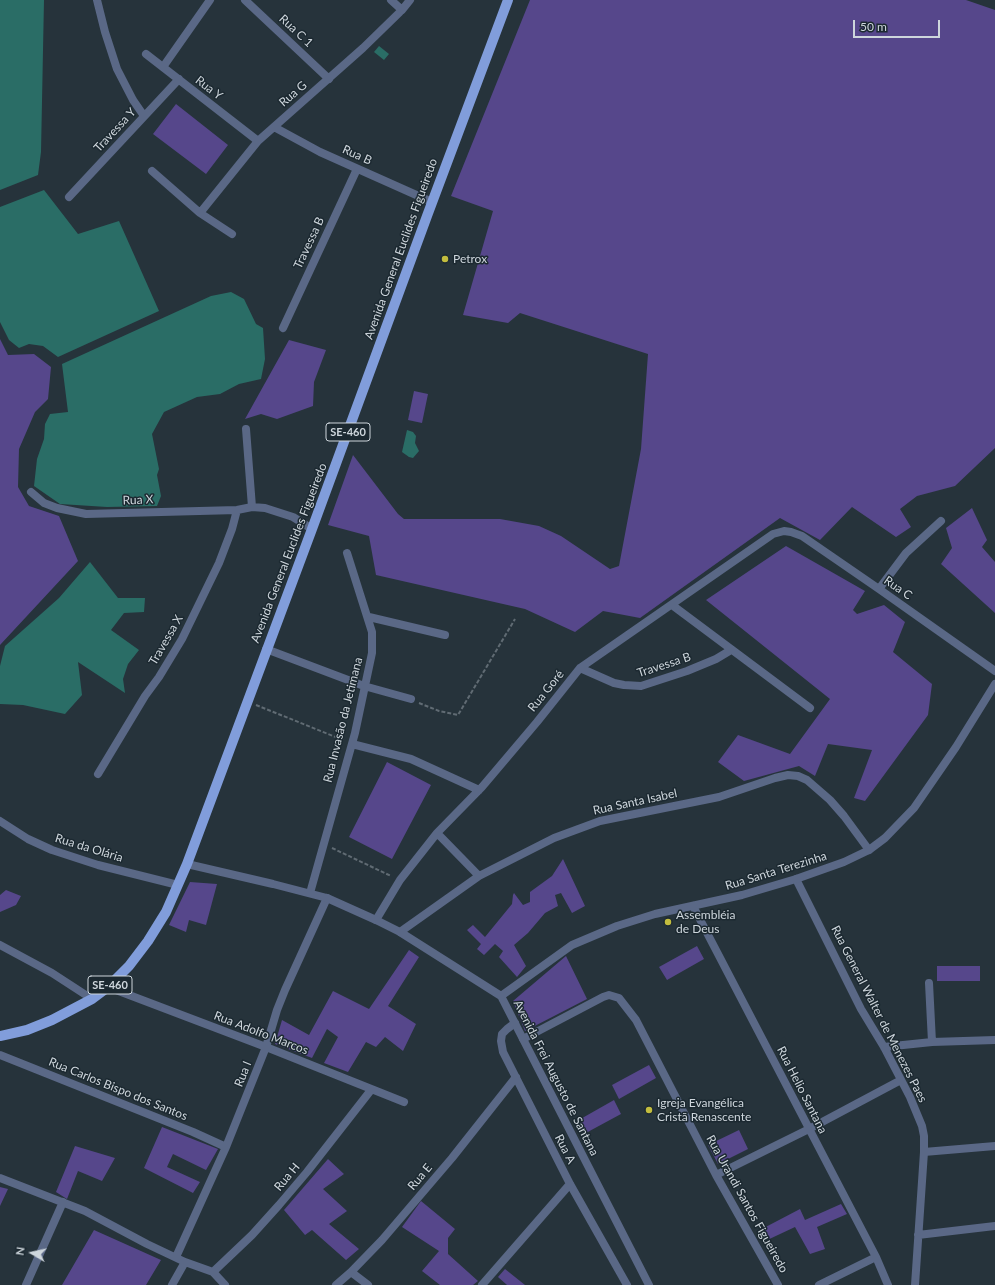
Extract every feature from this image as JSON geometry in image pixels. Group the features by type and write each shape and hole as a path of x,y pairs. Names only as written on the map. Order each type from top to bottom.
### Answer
{"main road":[{"name":"Avenida General Euclides Figueiredo","path":"0,1036 27,1030 52,1020 92,999 108,987 129,966 148,941 166,912 187,864 246,701 312,529 508,0"}],"street":[{"path":"97,0 105,32 117,69 133,100 144,116"},
{"path":"163,67 210,0"},
{"name":"Rua C 1","path":"245,0 329,79"},
{"path":"391,0 402,10"},
{"name":"Rua G","path":"200,213 258,141 329,79 402,10 410,0"},
{"name":"Rua Y","path":"146,54 258,141"},
{"name":"Travessa Y","path":"69,198 179,80"},
{"name":"Rua B","path":"274,127 310,147 432,202"},
{"name":"Travessa B","path":"283,328 357,169"},
{"path":"152,171 200,213 232,234"},
{"path":"246,429 252,508"},
{"name":"Rua X","path":"31,492 44,503 57,508 86,514 265,508 285,513 312,529"},
{"name":"Travessa X","path":"98,774 145,696 159,677 182,639 219,563 232,529 237,510"},
{"path":"879,589 906,553 941,521"},
{"name":"Rua C","path":"784,531 802,536 995,671"},
{"name":"Rua Goré","path":"376,920 400,880 437,833 479,790 537,722 580,668 773,534 784,531"},
{"name":"Rua Invasão da Jetimana","path":"310,893 352,744 372,653 373,640 369,617 347,553"},
{"path":"672,605 810,708"},
{"path":"369,617 445,635"},
{"path":"266,649 364,686 411,699"},
{"name":"Travessa B","path":"580,668 614,683 641,686 709,662 731,650"},
{"name":"Rua Santa Terezinha","path":"501,996 572,945 618,926 639,918 742,895 796,879 844,862 869,850 885,838 914,808 952,753 995,684"},
{"path":"352,744 411,759 479,790"},
{"name":"Rua Santa Isabel","path":"400,932 479,876 554,838 585,826 635,813 719,796 788,775 798,776 807,780 830,800 869,850"},
{"name":"Rua da Olária","path":"0,821 28,839 52,850 98,865 178,884"},
{"path":"437,833 479,876"},
{"name":"Avenida Frei Augusto de Santana","path":"187,864 327,898 400,932 501,996 649,1285"},
{"name":"Rua General Walter de Menezes Paes","path":"796,879 862,1009 910,1097 920,1122 924,1136 924,1152 915,1285"},
{"name":"Rua I","path":"176,1257 226,1146 266,1047 277,1010 285,990 327,898"},
{"name":"Rua Helio Santana","path":"693,906 876,1257 888,1285"},
{"path":"0,944 52,973 92,999"},
{"path":"929,983 932,1042"},
{"name":"Rua Adolfo Marcos","path":"108,987 266,1047 404,1102"},
{"name":"Rua Urandi Santos Figueiredo","path":"523,1039 603,997 609,995 619,998 636,1020 716,1175 778,1285"},
{"name":"Rua A","path":"515,1023 504,1032 501,1041 503,1052 570,1184 626,1285"},
{"path":"884,1047 932,1042 995,1040"},
{"name":"Rua Carlos Bispo dos Santos","path":"0,1055 226,1146"},
{"name":"Rua E","path":"336,1285 382,1240 516,1077"},
{"path":"716,1175 809,1129 901,1080"},
{"name":"Rua H","path":"213,1272 247,1240 279,1205 307,1172 371,1090"},
{"path":"924,1152 995,1146"},
{"path":"0,1178 85,1211 147,1244 185,1262 213,1272 225,1285"},
{"path":"482,1285 570,1184"},
{"path":"26,1285 63,1202"},
{"path":"918,1236 995,1226"},
{"path":"819,1285 876,1257"},
{"path":"172,1285 185,1262"},
{"path":"351,1272 368,1285"}],"path":[{"path":"411,699 439,711 458,715 516,619"},
{"path":"246,701 352,744"},
{"path":"323,844 400,880"}],"shaded area":[{"path":"0,0 44,0 41,152 38,175 0,190"},
{"path":"530,0 966,0 995,10 995,448 955,486 917,496 900,509 911,527 896,537 852,507 820,540 780,518 640,618 603,611 575,632 525,609 376,575 369,536 328,525 353,455 398,514 404,519 500,519 539,526 561,536 610,569 619,566 641,449 648,354 520,313 508,323 463,315 493,211 451,196"},
{"path":"379,46 389,54 384,60 374,52"},
{"path":"176,104 228,145 206,174 153,134"},
{"path":"44,190 78,234 119,221 159,311 58,357 43,346 29,344 19,348 9,340 0,322 0,207"},
{"path":"231,292 244,299 256,324 263,328 265,359 261,379 239,384 220,394 197,397 164,412 152,434 159,469 157,475 161,496 157,506 107,507 60,504 34,486 37,459 44,439 45,424 50,414 68,412 62,364 211,296"},
{"path":"0,339 8,355 34,354 51,367 48,399 35,412 19,449 18,487 29,506 59,516 78,561 0,645"},
{"path":"289,340 326,350 314,382 313,406 277,419 261,414 245,419"},
{"path":"414,391 428,394 422,423 408,420"},
{"path":"407,430 413,432 416,436 415,443 419,451 413,458 402,452"},
{"path":"972,508 987,540 982,547 995,562 995,613 941,564 952,548 946,528"},
{"path":"786,546 865,591 853,610 857,614 884,605 905,622 893,652 932,684 928,715 865,801 854,798 872,750 828,744 815,776 799,766 744,781 718,762 738,735 790,754 830,699 706,600"},
{"path":"90,562 118,598 145,598 144,612 124,613 111,630 139,650 128,664 123,679 125,693 78,662 82,695 65,714 23,705 0,704 0,666 5,646 59,598"},
{"path":"387,762 431,785 392,859 349,837"},
{"path":"563,859 585,906 572,913 561,893 555,895 558,906 545,913 528,933 514,945 526,966 517,977 499,957 503,951 495,944 484,955 477,949 481,944 467,930 473,925 485,937 512,904 514,893 523,905 530,902 530,892 552,876"},
{"path":"190,882 217,884 206,925 189,920 186,932 169,925"},
{"path":"6,890 21,896 16,905 0,912 0,895"},
{"path":"697,946 704,959 667,980 659,967"},
{"path":"409,950 419,957 388,1006 416,1024 403,1051 385,1037 376,1047 366,1042 348,1072 324,1063 338,1037 327,1029 312,1058 275,1044 282,1020 309,1035 333,991 369,1009"},
{"path":"566,956 587,999 525,1031 513,1001"},
{"path":"937,966 980,966 980,981 937,981"},
{"path":"649,1065 656,1078 619,1099 612,1085"},
{"path":"614,1100 621,1114 584,1134 577,1121"},
{"path":"162,1127 218,1149 206,1170 173,1154 167,1167 200,1182 193,1193 144,1168"},
{"path":"739,1130 748,1149 718,1164 708,1145"},
{"path":"75,1146 115,1158 102,1181 78,1171 67,1199 56,1192"},
{"path":"328,1159 344,1174 323,1189 347,1211 329,1224 359,1249 346,1260 312,1230 305,1235 284,1210"},
{"path":"0,1187 8,1189 0,1206"},
{"path":"421,1201 455,1229 448,1238 448,1254 478,1281 473,1285 440,1285 422,1271 439,1251 402,1227"},
{"path":"841,1204 847,1214 817,1227 825,1249 810,1254 795,1227 763,1242 758,1231 800,1209 805,1220"},
{"path":"94,1230 161,1260 146,1285 62,1285"},
{"path":"505,1269 525,1285 507,1285 498,1277"}],"place":[{"name":"Petrox","path":"445,259"},
{"name":"Assembléia de Deus","path":"668,922"},
{"name":"Igreja Evangélica Cristã Renascente","path":"649,1110"}]}
